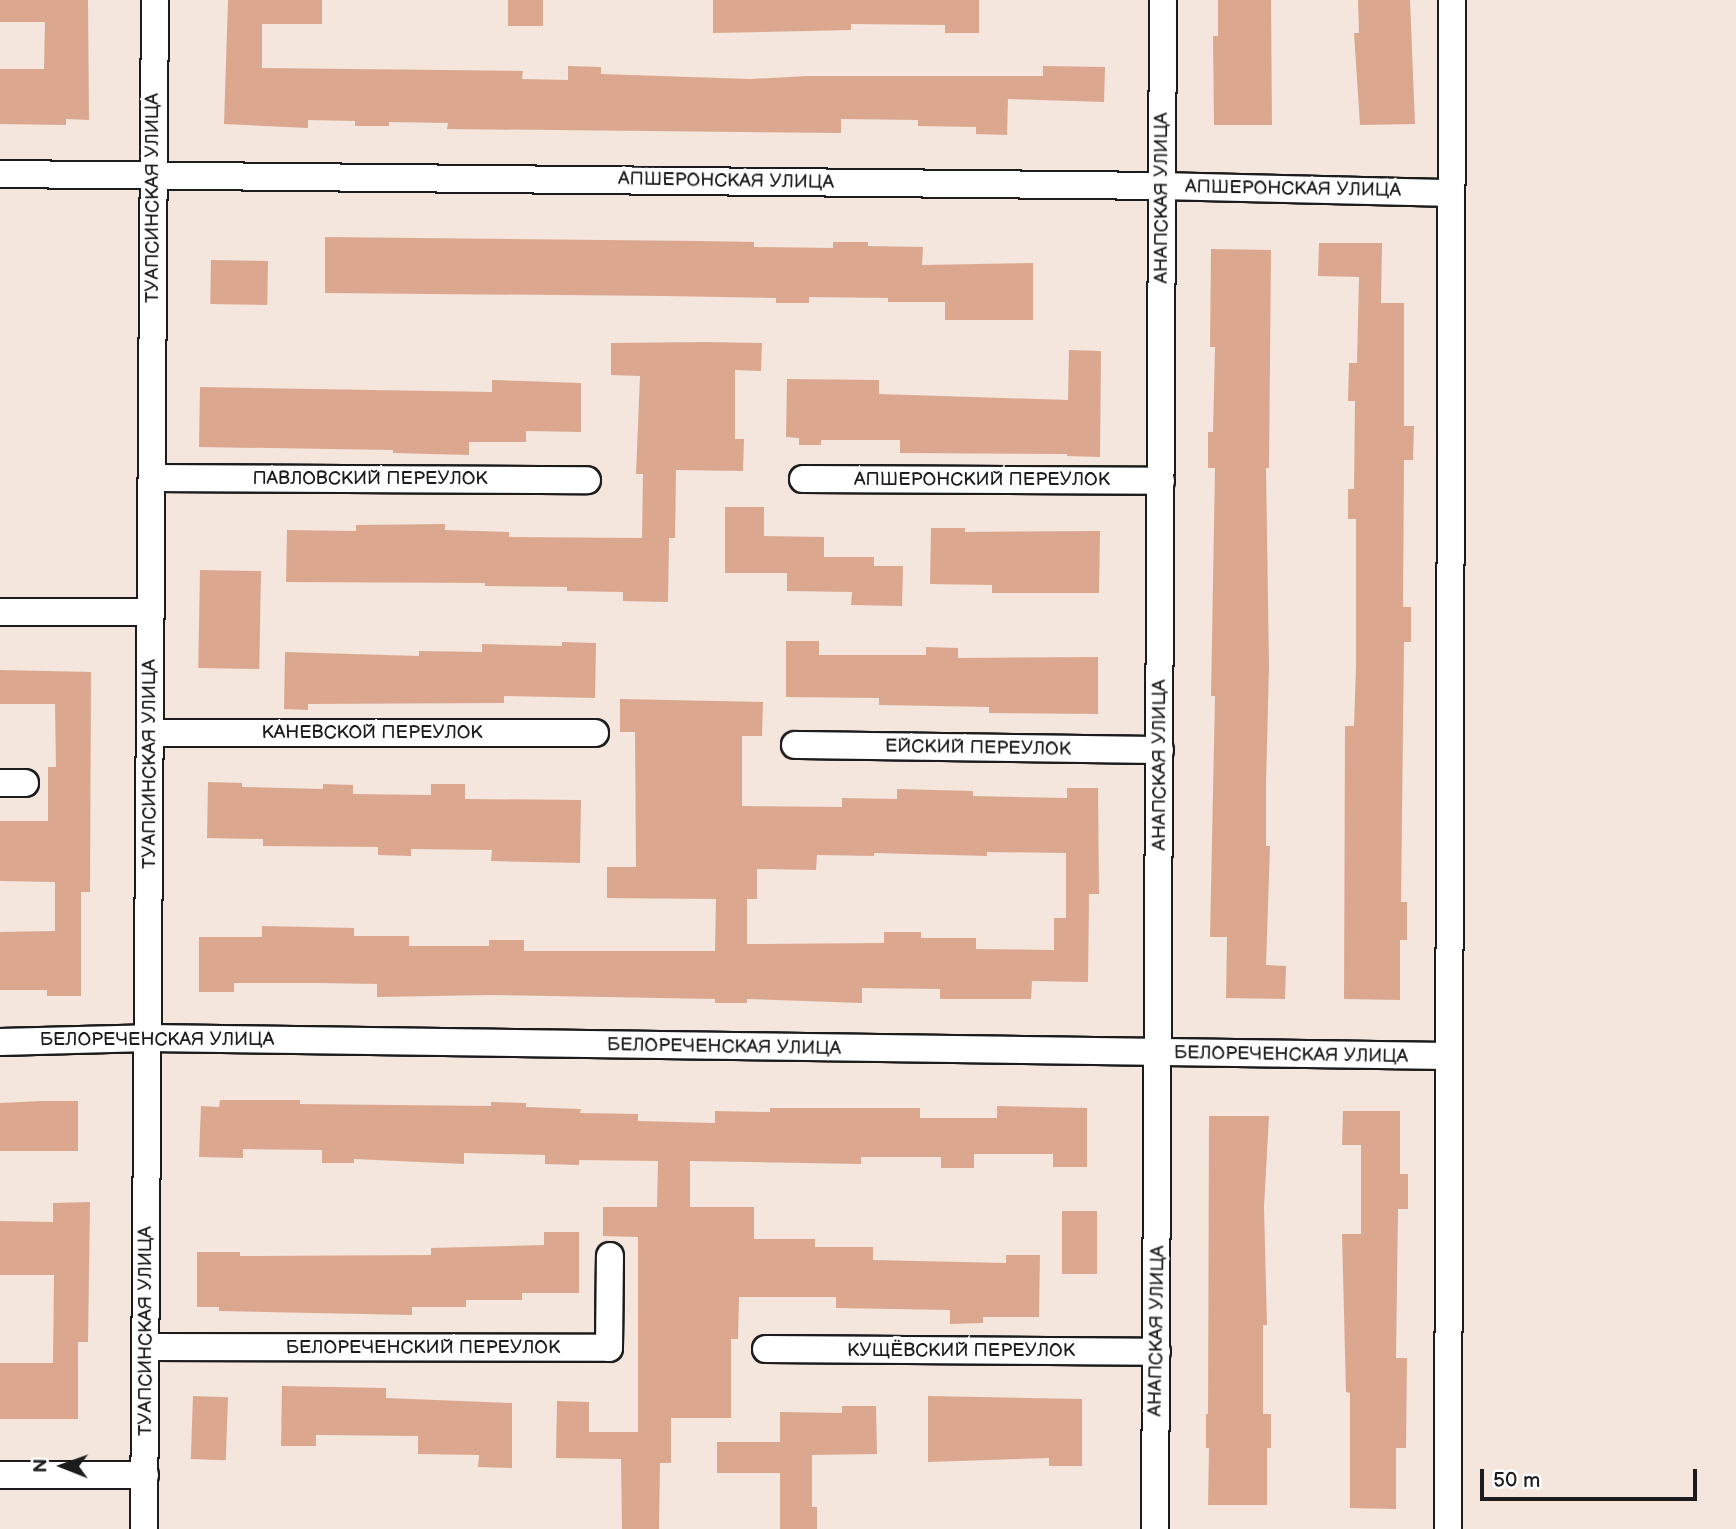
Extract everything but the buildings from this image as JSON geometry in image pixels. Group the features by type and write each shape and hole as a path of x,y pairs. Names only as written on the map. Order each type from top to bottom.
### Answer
{"street":[{"name":"ТУАПСИНСКАЯ УЛИЦА","path":"144,1529 155,0"},
{"name":"АНАПСКАЯ УЛИЦА","path":"1154,1529 1163,0"},
{"path":"1448,1529 1452,0"},
{"name":"АПШЕРОНСКАЯ УЛИЦА","path":"0,174 1162,186 1451,194"},
{"name":"ПАВЛОВСКИЙ ПЕРЕУЛОК","path":"152,478 587,480"},
{"name":"АПШЕРОНСКИЙ ПЕРЕУЛОК","path":"803,479 1161,481"},
{"path":"0,612 151,612"},
{"name":"КАНЕВСКОЙ ПЕРЕУЛОК","path":"150,733 595,733"},
{"name":"ЕЙСКИЙ ПЕРЕУЛОК","path":"796,745 1160,750"},
{"name":"БЕЛОРЕЧЕНСКАЯ УЛИЦА","path":"0,1042 148,1038 1448,1056"},
{"name":"БЕЛОРЕЧЕНСКИЙ ПЕРЕУЛОК","path":"145,1347 609,1348 610,1256"},
{"name":"КУЩЁВСКИЙ ПЕРЕУЛОК","path":"766,1349 1157,1352"},
{"path":"0,1475 145,1475"}]}
